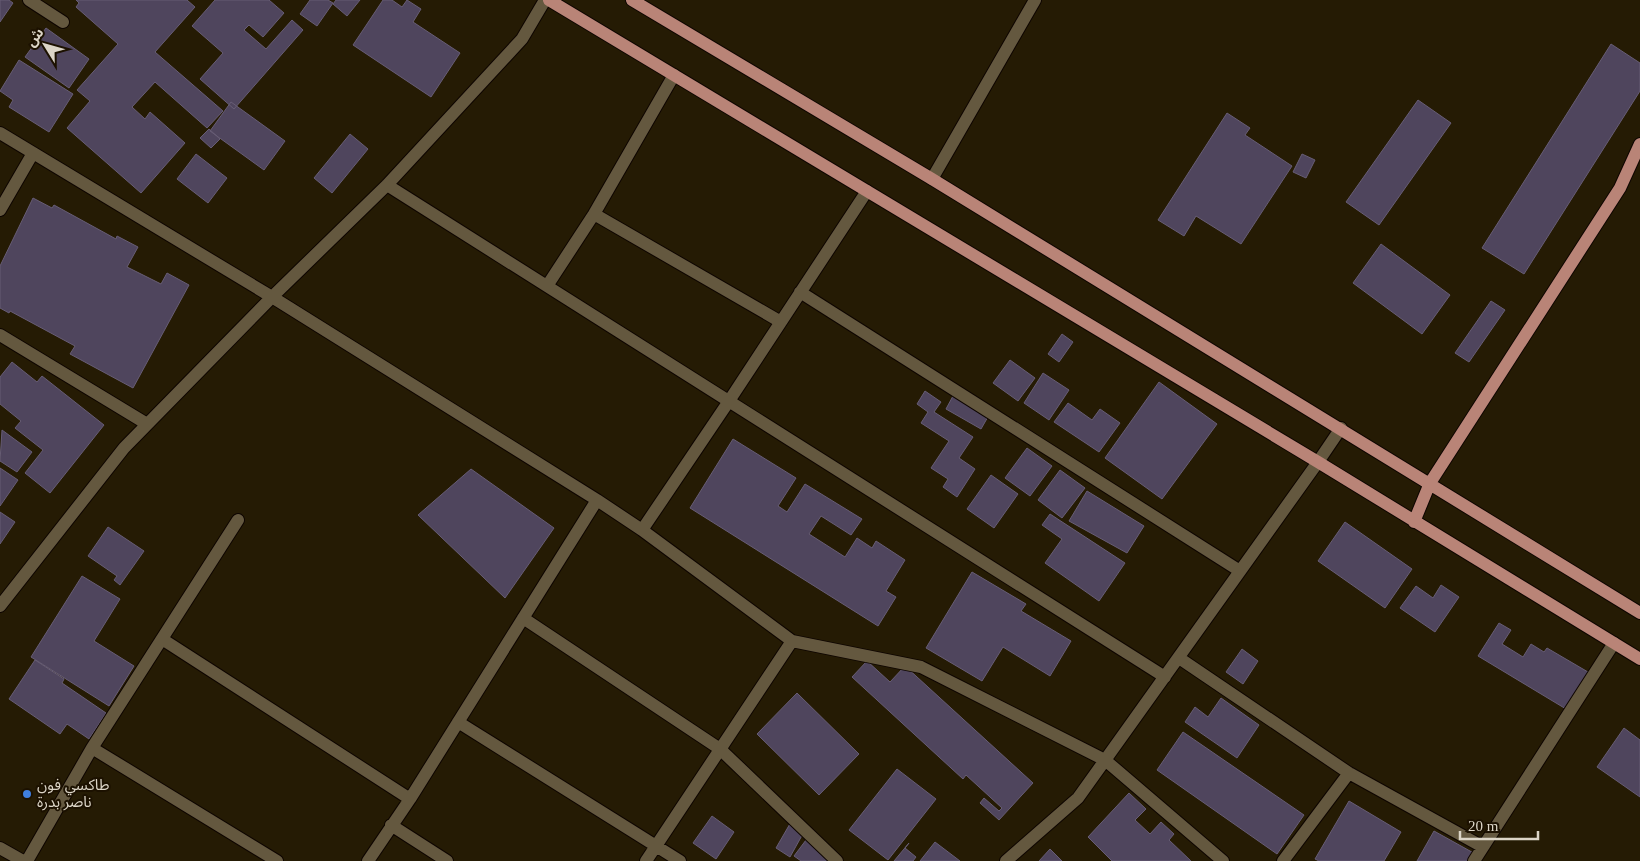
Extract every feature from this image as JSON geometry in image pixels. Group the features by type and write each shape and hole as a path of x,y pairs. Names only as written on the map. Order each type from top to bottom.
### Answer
{"main road":[{"path":"547,0 1318,462 1640,659"},
{"path":"632,0 932,179 1430,482 1640,613"},
{"path":"1414,522 1430,482 1620,188 1640,144"}],"street":[{"path":"29,0 63,22"},
{"path":"0,606 124,448 272,297 387,185 522,39 547,0"},
{"path":"932,179 1035,0"},
{"path":"547,286 594,214 674,75"},
{"path":"0,133 272,297 597,500 642,530 792,641 921,667 1105,760 1223,861"},
{"path":"0,210 34,153"},
{"path":"387,185 1165,677"},
{"path":"642,530 729,401 866,190"},
{"path":"594,214 781,322"},
{"path":"800,292 1240,571"},
{"path":"0,335 147,424"},
{"path":"1006,861 1078,798 1341,428"},
{"path":"368,861 410,799 597,500"},
{"path":"0,848 25,861 92,748 238,520"},
{"path":"523,618 720,749 837,861"},
{"path":"162,639 410,799"},
{"path":"646,861 792,641"},
{"path":"1474,861 1614,643"},
{"path":"1178,658 1349,773 1483,847"},
{"path":"458,722 680,861"},
{"path":"92,748 277,861"},
{"path":"1283,861 1349,773"},
{"path":"391,825 447,861"}],"building":[{"path":"0,0 9,0 13,3 0,22"},
{"path":"76,0 187,0 195,7 155,52 223,111 207,128 155,82 132,107 145,119 150,112 185,143 141,193 67,128 90,101 77,90 118,44 76,7 79,3"},
{"path":"215,0 269,0 284,13 263,37 249,25 244,30 266,49 292,20 303,30 234,109 200,79 223,53 192,26"},
{"path":"310,0 328,0 333,3 317,26 300,14"},
{"path":"336,0 360,0 347,16 333,4"},
{"path":"383,0 392,0 402,7 407,0 421,9 413,22 460,53 431,97 353,45"},
{"path":"46,28 89,59 69,88 25,57"},
{"path":"1611,44 1640,63 1640,91 1524,274 1482,248"},
{"path":"19,60 73,94 49,132 9,107 13,100 0,91"},
{"path":"1418,100 1451,123 1379,225 1346,202"},
{"path":"231,102 285,141 264,170 210,131"},
{"path":"1227,113 1250,128 1245,135 1292,166 1241,244 1196,216 1184,236 1158,220"},
{"path":"209,129 220,139 211,148 200,138"},
{"path":"350,134 368,149 332,193 314,178"},
{"path":"196,154 227,178 208,203 177,179"},
{"path":"1302,154 1315,160 1306,178 1293,172"},
{"path":"33,198 52,208 54,205 116,239 117,236 138,247 127,267 161,284 167,273 189,285 133,388 70,354 75,346 10,311 9,313 0,308 0,266"},
{"path":"1381,244 1450,295 1422,334 1353,283"},
{"path":"1491,301 1505,310 1469,362 1455,353"},
{"path":"1062,334 1073,342 1059,362 1048,354"},
{"path":"1010,360 1035,378 1018,401 993,383"},
{"path":"12,362 37,382 42,376 104,425 50,493 25,473 43,450 15,428 21,421 0,404 0,377"},
{"path":"1043,373 1069,390 1049,420 1024,403"},
{"path":"1159,382 1217,424 1162,499 1105,458"},
{"path":"925,391 941,402 934,412 973,437 959,458 975,469 957,497 943,487 948,479 931,468 949,441 921,423 928,412 917,404"},
{"path":"953,396 989,415 981,429 946,409"},
{"path":"1068,403 1092,420 1100,409 1120,423 1099,452 1054,422"},
{"path":"2,430 32,452 17,472 0,461"},
{"path":"733,439 796,478 778,506 787,512 805,484 862,519 851,535 821,516 809,534 845,557 857,538 872,548 876,541 905,560 886,591 896,597 878,626 690,508"},
{"path":"1027,448 1052,466 1030,496 1005,478"},
{"path":"0,468 18,480 0,506"},
{"path":"471,469 554,528 505,598 418,515"},
{"path":"1060,470 1085,488 1062,518 1038,500"},
{"path":"991,475 1018,494 994,528 967,509"},
{"path":"1087,491 1144,526 1127,553 1069,521"},
{"path":"0,512 15,522 0,544"},
{"path":"1050,514 1125,563 1099,601 1045,563 1062,539 1042,525"},
{"path":"1345,522 1412,569 1385,608 1318,561"},
{"path":"108,527 144,551 120,585 114,580 117,576 88,556"},
{"path":"972,572 1026,604 1021,611 1071,641 1050,676 1003,647 982,681 926,648"},
{"path":"82,576 120,599 94,641 134,666 109,706 31,657"},
{"path":"1441,585 1459,597 1435,632 1400,608 1416,586 1433,598"},
{"path":"1499,623 1511,630 1502,644 1523,657 1531,644 1544,652 1547,648 1588,672 1566,709 1478,656"},
{"path":"1242,649 1258,661 1243,684 1226,672"},
{"path":"35,660 64,679 62,683 106,713 89,739 67,724 60,734 9,699"},
{"path":"867,661 890,682 905,666 1033,783 999,820 980,803 984,798 999,811 1002,808 966,775 963,779 852,677"},
{"path":"797,693 859,754 819,795 757,734"},
{"path":"1221,698 1259,725 1237,758 1185,722 1195,707 1208,717"},
{"path":"1624,728 1640,740 1640,797 1597,767"},
{"path":"1183,732 1304,815 1277,854 1157,770"},
{"path":"897,769 936,799 888,860 849,830"},
{"path":"1129,793 1146,809 1135,820 1150,834 1161,822 1174,834 1169,840 1191,861 1112,861 1088,837"},
{"path":"1349,801 1401,832 1384,861 1319,861 1315,859"},
{"path":"712,816 734,832 716,859 693,843"},
{"path":"791,822 805,830 790,857 776,848"},
{"path":"1434,831 1479,856 1476,861 1417,861"},
{"path":"809,836 833,861 801,861 794,856"},
{"path":"935,842 960,861 920,861"},
{"path":"909,843 905,848 916,857 913,861 894,861"},
{"path":"1050,849 1062,861 1039,861"}],"place":[{"name":"طاكسي فون ناصر بدرة","path":"27,794"}]}
